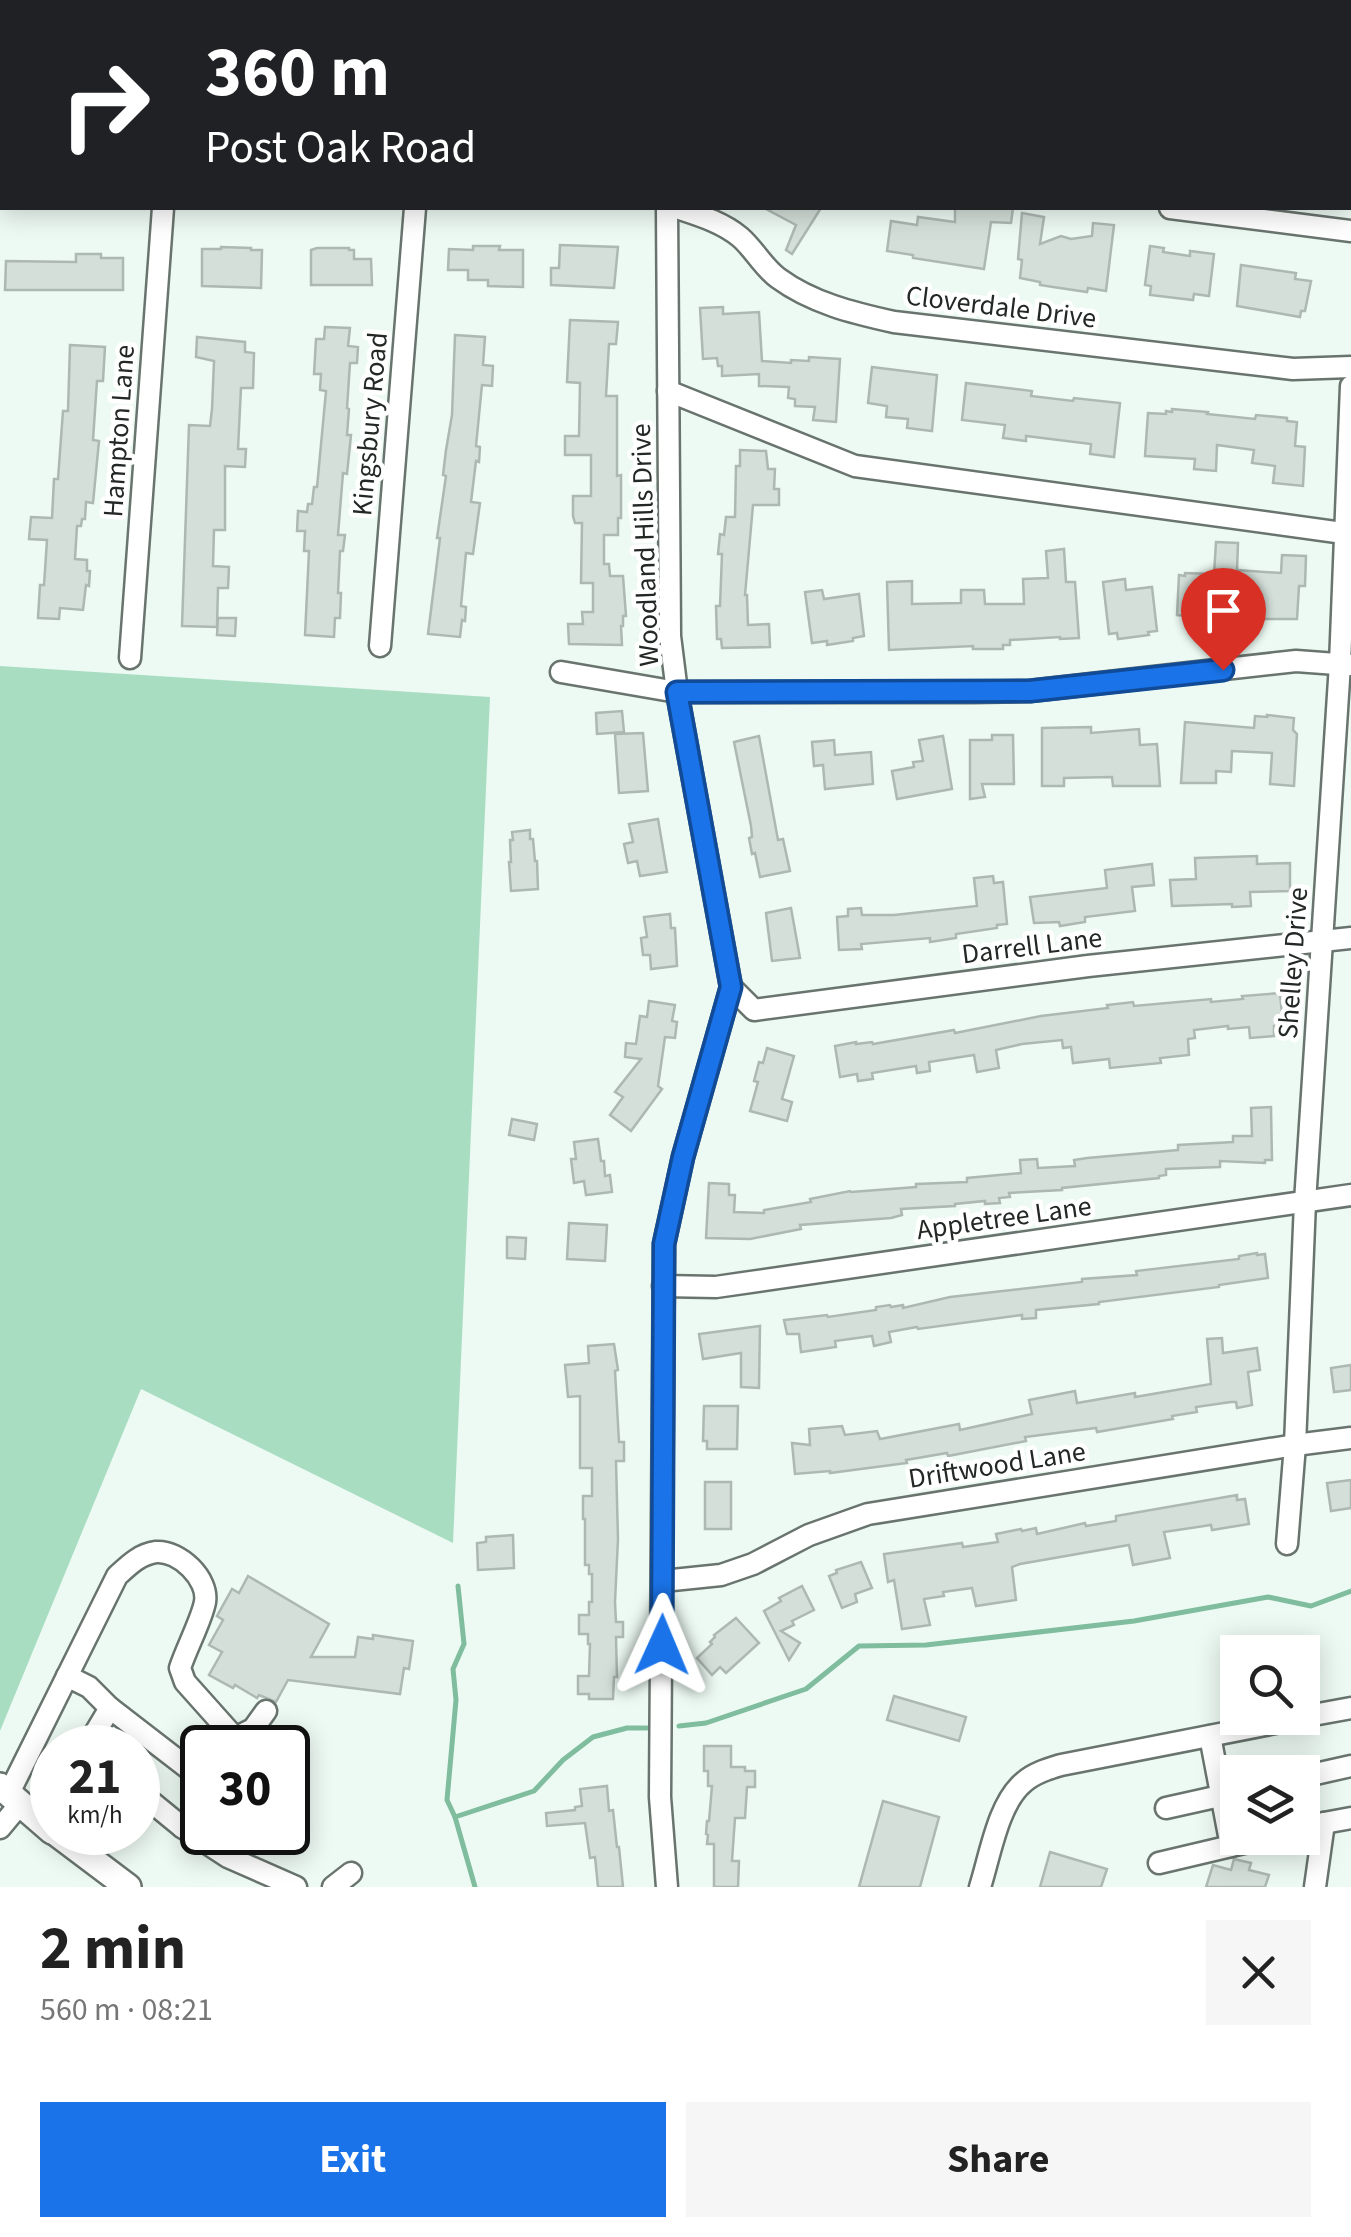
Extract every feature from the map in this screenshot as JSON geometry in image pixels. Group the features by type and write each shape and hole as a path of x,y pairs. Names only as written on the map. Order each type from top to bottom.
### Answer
{"main road":[{"path":"10,1794 30,1811"},
{"path":"82,1855 117,1884"}],"street":[{"name":"Hampton Lane","path":"130,658 163,210"},
{"name":"Kingsbury Road","path":"380,646 416,210"},
{"name":"Woodland Hills Drive","path":"667,210 670,636 731,987 664,1244 660,1798 667,1887"},
{"name":"Cloverdale Drive","path":"682,210 714,221 740,237 776,276 846,312 894,322 1293,369 1351,367"},
{"path":"1186,210 1351,231"},
{"name":"Shelley Drive","path":"1287,1544 1322,940 1345,664 1351,386"},
{"path":"668,391 855,466 1348,535"},
{"path":"560,672 677,692 1030,691 1296,661 1345,664"},
{"name":"Darrell Lane","path":"731,987 754,1010 1088,966 1351,938"},
{"name":"Appletree Lane","path":"664,1286 716,1287 1351,1195"},
{"name":"Driftwood Lane","path":"663,1581 722,1575 753,1564 809,1534 868,1514 1351,1438"},
{"path":"0,1828 10,1794 117,1576 138,1558 159,1551 182,1560 198,1576 206,1600 180,1668 185,1682 220,1725"},
{"path":"67,1676 89,1687 180,1762"},
{"path":"100,1725 110,1708"},
{"path":"1320,1714 1351,1708"},
{"path":"256,1725 266,1711"},
{"path":"980,1887 1004,1811 1025,1780 1061,1765 1220,1734"},
{"path":"1210,1736 1220,1767"},
{"path":"1320,1773 1351,1766"},
{"path":"1166,1808 1220,1796"},
{"path":"160,1810 180,1825"},
{"path":"1320,1825 1351,1818"},
{"path":"1159,1863 1220,1849"},
{"path":"225,1855 296,1887"},
{"path":"1314,1855 1316,1887"},
{"path":"333,1887 351,1874"}],"green space":[{"path":"0,666 490,697 453,1543 141,1389 0,1731"}],"building":[{"path":"768,210 820,210 792,254 786,250 796,225"},
{"path":"955,210 1013,210 1011,223 991,222 984,269 887,251 891,221 917,225 918,217 955,222"},
{"path":"1022,213 1044,217 1040,244 1061,236 1092,236 1093,223 1114,225 1106,291 1053,287 1020,278"},
{"path":"560,245 618,247 614,288 551,285 551,268 559,268"},
{"path":"473,246 523,250 523,287 488,286 488,280 468,280 468,270 448,270 449,249 473,250"},
{"path":"1150,246 1190,256 1190,251 1214,254 1209,296 1194,294 1193,300 1150,295 1151,286 1145,285"},
{"path":"349,248 354,250 354,259 371,259 372,285 311,285 311,250"},
{"path":"202,249 262,250 261,288 202,286"},
{"path":"76,254 123,258 123,290 5,290 6,261 76,262"},
{"path":"1241,265 1296,273 1295,279 1311,281 1305,311 1301,311 1300,317 1237,306"},
{"path":"723,307 723,314 759,312 762,361 840,359 836,422 813,420 815,407 795,406 795,399 788,398 789,387 759,386 759,374 722,376 717,358 703,359 700,308"},
{"path":"570,320 618,322 616,344 609,344 606,396 617,396 621,518 618,535 604,535 604,564 609,564 610,576 623,576 626,616 621,626 622,645 569,644 568,624 583,624 582,612 593,612 593,583 581,583 582,523 575,523 573,516 573,496 591,496 591,455 565,455 565,436 579,436 580,383 567,382"},
{"path":"325,327 350,328 348,346 358,347 357,363 350,363 347,435 351,435 347,474 343,473 338,535 345,535 340,551 340,618 335,618 334,637 305,635 309,551 304,551 305,531 297,531 298,511 307,512 317,487 326,391 320,390 321,374 314,374 316,339 324,339"},
{"path":"455,335 485,337 483,365 493,366 492,386 482,385 476,446 480,447 479,462 476,461 471,502 480,503 473,554 466,553 461,606 466,607 465,621 462,620 460,637 428,634 452,415"},
{"path":"197,337 245,342 245,352 254,353 253,388 241,388 238,449 246,449 245,467 225,466 225,530 214,530 213,566 229,567 228,588 218,588 217,627 182,626 189,425 210,426 212,409 214,361 196,357"},
{"path":"70,345 105,347 103,381 97,381 93,440 99,441 93,503 86,502 85,519 77,526 75,559 87,560 89,586 86,585 83,610 60,608 59,619 38,618 47,540 29,539 31,517 52,518 63,411 68,411"},
{"path":"872,367 937,375 932,431 907,428 908,419 886,417 887,406 868,403"},
{"path":"966,383 1032,391 1031,396 1120,403 1114,457 1090,454 1091,444 1026,436 1026,441 1003,438 1005,425 962,420"},
{"path":"1172,409 1297,422 1295,446 1305,447 1303,486 1273,483 1275,466 1252,463 1254,450 1217,445 1216,471 1194,469 1195,459 1145,456 1148,413 1166,414"},
{"path":"740,450 766,451 768,469 775,469 774,489 779,489 779,505 753,505 745,595 748,625 769,624 770,647 722,648 721,639 717,639 720,534 724,535 726,517 735,517"},
{"path":"1216,542 1238,543 1237,570 1281,573 1282,555 1306,556 1305,586 1299,586 1297,619 1177,615 1179,575 1214,574"},
{"path":"1064,549 1066,582 1075,582 1079,638 1010,640 1010,645 1003,645 1003,649 973,646 889,650 887,582 912,581 912,604 961,603 961,590 984,590 985,604 1024,604 1023,579 1048,578 1046,551"},
{"path":"1125,579 1126,590 1152,587 1157,631 1118,639 1117,633 1109,634 1103,582"},
{"path":"822,590 824,599 859,594 864,636 827,645 827,641 812,643 805,592"},
{"path":"218,618 236,618 235,636 217,635"},
{"path":"622,711 624,732 597,734 596,713"},
{"path":"1255,716 1294,718 1294,786 1270,784 1272,753 1232,751 1231,772 1216,771 1216,783 1181,783 1185,722 1254,728"},
{"path":"1091,727 1091,733 1139,729 1140,745 1157,744 1160,786 1113,786 1112,777 1064,778 1064,786 1042,786 1042,728"},
{"path":"643,733 648,791 619,793 615,734"},
{"path":"992,735 1013,735 1014,784 982,784 985,797 970,799 970,740 992,740"},
{"path":"759,736 778,840 783,839 790,871 760,877 755,853 752,854 751,826 734,742"},
{"path":"943,736 952,789 897,799 892,771 923,761 919,740"},
{"path":"834,740 835,755 871,752 873,784 825,789 823,765 814,766 812,742"},
{"path":"658,819 667,872 640,876 637,861 628,863 624,844 633,842 629,824"},
{"path":"530,830 538,889 511,891 512,832"},
{"path":"1257,856 1257,864 1290,863 1290,891 1250,892 1251,906 1172,906 1170,880 1196,879 1195,858"},
{"path":"1152,864 1154,885 1132,887 1135,911 1085,917 1085,922 1060,926 1059,922 1034,923 1030,897 1107,888 1105,870"},
{"path":"993,876 994,883 1003,882 1007,924 956,934 956,938 861,944 862,949 839,950 837,917 848,916 848,909 861,908 862,915 894,915 977,906 974,878"},
{"path":"791,908 800,958 772,961 766,913"},
{"path":"670,914 671,928 675,928 677,966 651,969 650,955 643,955 641,938 647,937 644,917"},
{"path":"1280,993 1283,1025 1274,1026 1274,1036 1250,1038 1249,1027 1194,1030 1195,1038 1188,1039 1189,1055 1160,1058 1161,1063 1110,1068 1109,1059 1073,1063 1071,1047 1063,1048 1062,1040 996,1050 999,1068 977,1072 974,1055 929,1062 930,1071 917,1073 916,1066 872,1073 873,1079 858,1081 857,1074 840,1077 835,1046 873,1044 954,1030 955,1033 1108,1008 1107,1005 1211,1002"},
{"path":"649,1001 675,1005 675,1038 665,1037 658,1086 662,1089 631,1131 610,1115 623,1097 615,1092 641,1059 625,1057 626,1043 636,1044 640,1016 647,1017"},
{"path":"767,1048 794,1056 782,1099 792,1102 787,1121 750,1111 759,1062 763,1063"},
{"path":"1271,1107 1272,1160 1265,1163 1220,1161 1220,1167 1166,1169 1166,1175 1159,1178 1009,1193 1010,1197 999,1198 1000,1203 901,1209 902,1215 891,1218 800,1225 801,1229 750,1239 706,1238 709,1183 729,1184 729,1195 735,1195 734,1212 764,1213 850,1191 967,1182 967,1178 1021,1173 1020,1160 1037,1159 1038,1168 1075,1166 1074,1160 1087,1158 1178,1150 1178,1145 1233,1142 1233,1136 1252,1136 1251,1108"},
{"path":"512,1119 537,1124 534,1140 509,1135"},
{"path":"598,1139 612,1192 586,1195 584,1181 574,1183 574,1142"},
{"path":"569,1223 607,1225 605,1261 567,1259"},
{"path":"507,1237 526,1238 525,1259 507,1258"},
{"path":"1265,1254 1268,1278 1036,1310 1036,1318 1022,1319 1022,1315 917,1327 889,1332 891,1342 874,1346 872,1336 835,1341 836,1347 801,1352 799,1334 787,1334 784,1320 828,1317 890,1305 903,1308 950,1297 1137,1275 1136,1271 1239,1259"},
{"path":"760,1326 759,1388 741,1387 741,1353 703,1359 699,1334"},
{"path":"1222,1338 1223,1353 1257,1348 1260,1370 1248,1372 1252,1405 1237,1408 1236,1402 1231,1402 1196,1407 1197,1412 1172,1416 1173,1419 1097,1432 1096,1428 1025,1437 1026,1441 906,1460 907,1463 795,1474 792,1443 810,1445 809,1429 842,1426 845,1435 877,1431 880,1439 959,1424 960,1430 1032,1414 1029,1400 1075,1391 1077,1403 1211,1384 1207,1339"},
{"path":"614,1344 619,1442 624,1442 624,1461 616,1461 615,1602 616,1622 623,1622 623,1637 616,1637 613,1699 589,1699 589,1694 578,1694 578,1676 589,1676 590,1644 588,1634 579,1634 579,1615 589,1615 592,1602 592,1574 589,1565 585,1565 583,1496 592,1496 592,1468 580,1468 580,1396 568,1397 565,1365 589,1363 588,1346"},
{"path":"1351,1365 1351,1390 1334,1392 1331,1368"},
{"path":"704,1406 738,1406 737,1449 707,1449 707,1441 703,1441"},
{"path":"1351,1480 1351,1508 1331,1511 1327,1483"},
{"path":"705,1482 731,1482 731,1529 705,1529"},
{"path":"1237,1495 1237,1500 1245,1499 1249,1524 1164,1532 1170,1558 1133,1565 1129,1545 1020,1564 1012,1567 1016,1600 976,1606 972,1588 943,1592 944,1596 924,1599 930,1625 902,1629 894,1580 888,1582 884,1554 998,1542 996,1534 1021,1529 1036,1528 1037,1534"},
{"path":"513,1535 514,1568 478,1570 477,1543 486,1542 486,1537"},
{"path":"861,1562 872,1588 855,1594 857,1602 842,1608 829,1576"},
{"path":"248,1576 329,1624 311,1657 355,1657 358,1637 373,1639 373,1635 413,1641 400,1694 288,1680 276,1702 259,1695 257,1698 209,1675 222,1652 209,1645 223,1620 217,1616 232,1589 239,1593"},
{"path":"802,1586 814,1610 781,1631 800,1643 789,1660 764,1611"},
{"path":"736,1618 759,1643 726,1673 720,1667 712,1675 697,1658 712,1644 714,1635"},
{"path":"894,1696 966,1717 959,1741 887,1720"},
{"path":"704,1746 731,1746 731,1767 755,1771 755,1787 747,1787 745,1818 735,1818 732,1861 739,1861 738,1887 714,1887 714,1844 707,1844 706,1834 712,1786 708,1786 708,1771 704,1771"},
{"path":"607,1786 623,1887 598,1887 595,1857 590,1858 585,1823 547,1826 546,1813 582,1806 580,1789"},
{"path":"883,1801 939,1817 920,1887 859,1887"},
{"path":"1050,1852 1107,1869 1101,1887 1040,1887"},
{"path":"1234,1859 1251,1863 1249,1870 1269,1875 1265,1887 1206,1887 1213,1865 1231,1870"}],"waterway":[{"path":"455,1817 447,1800 456,1700 453,1669 464,1644 458,1586"},
{"path":"679,1726 706,1723 806,1689 859,1646 926,1645 1134,1621 1268,1597 1311,1606 1351,1591"},
{"path":"475,1887 455,1817 534,1791 563,1760 593,1737 627,1728 647,1728"}],"route":[{"path":"662,1645 664,1244 683,1157 731,987 677,692 1030,691 1223,670"}]}
